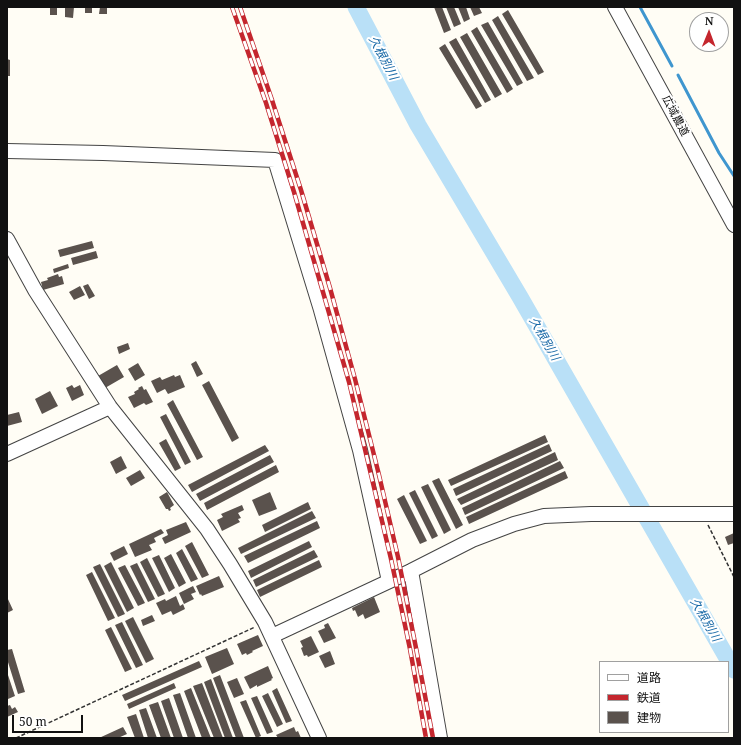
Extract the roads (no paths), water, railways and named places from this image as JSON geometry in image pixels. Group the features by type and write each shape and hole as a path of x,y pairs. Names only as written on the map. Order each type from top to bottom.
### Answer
{"street":[{"name":"広域農道","path":"615,7 734,225"},
{"path":"7,151 103,153 275,160 321,310 360,450 389,581"},
{"path":"7,239 35,290 110,407 207,529 230,564 266,622 319,738"},
{"path":"7,454 110,407"},
{"path":"272,636 411,571 472,540 514,524 544,516 605,514 734,514"},
{"path":"411,571 440,738"}],"waterway":[{"name":"久根別川","path":"356,7 418,125 520,297 729,661"},
{"path":"640,7 672,66"},
{"path":"678,75 719,153 734,176"},
{"name":"久根別川","path":"729,661 734,670"}],"railway":[{"path":"232,7 266,103 294,192 349,382 391,559 410,649 426,738"},
{"path":"240,7 301,190 355,379 398,557 433,738"}]}
